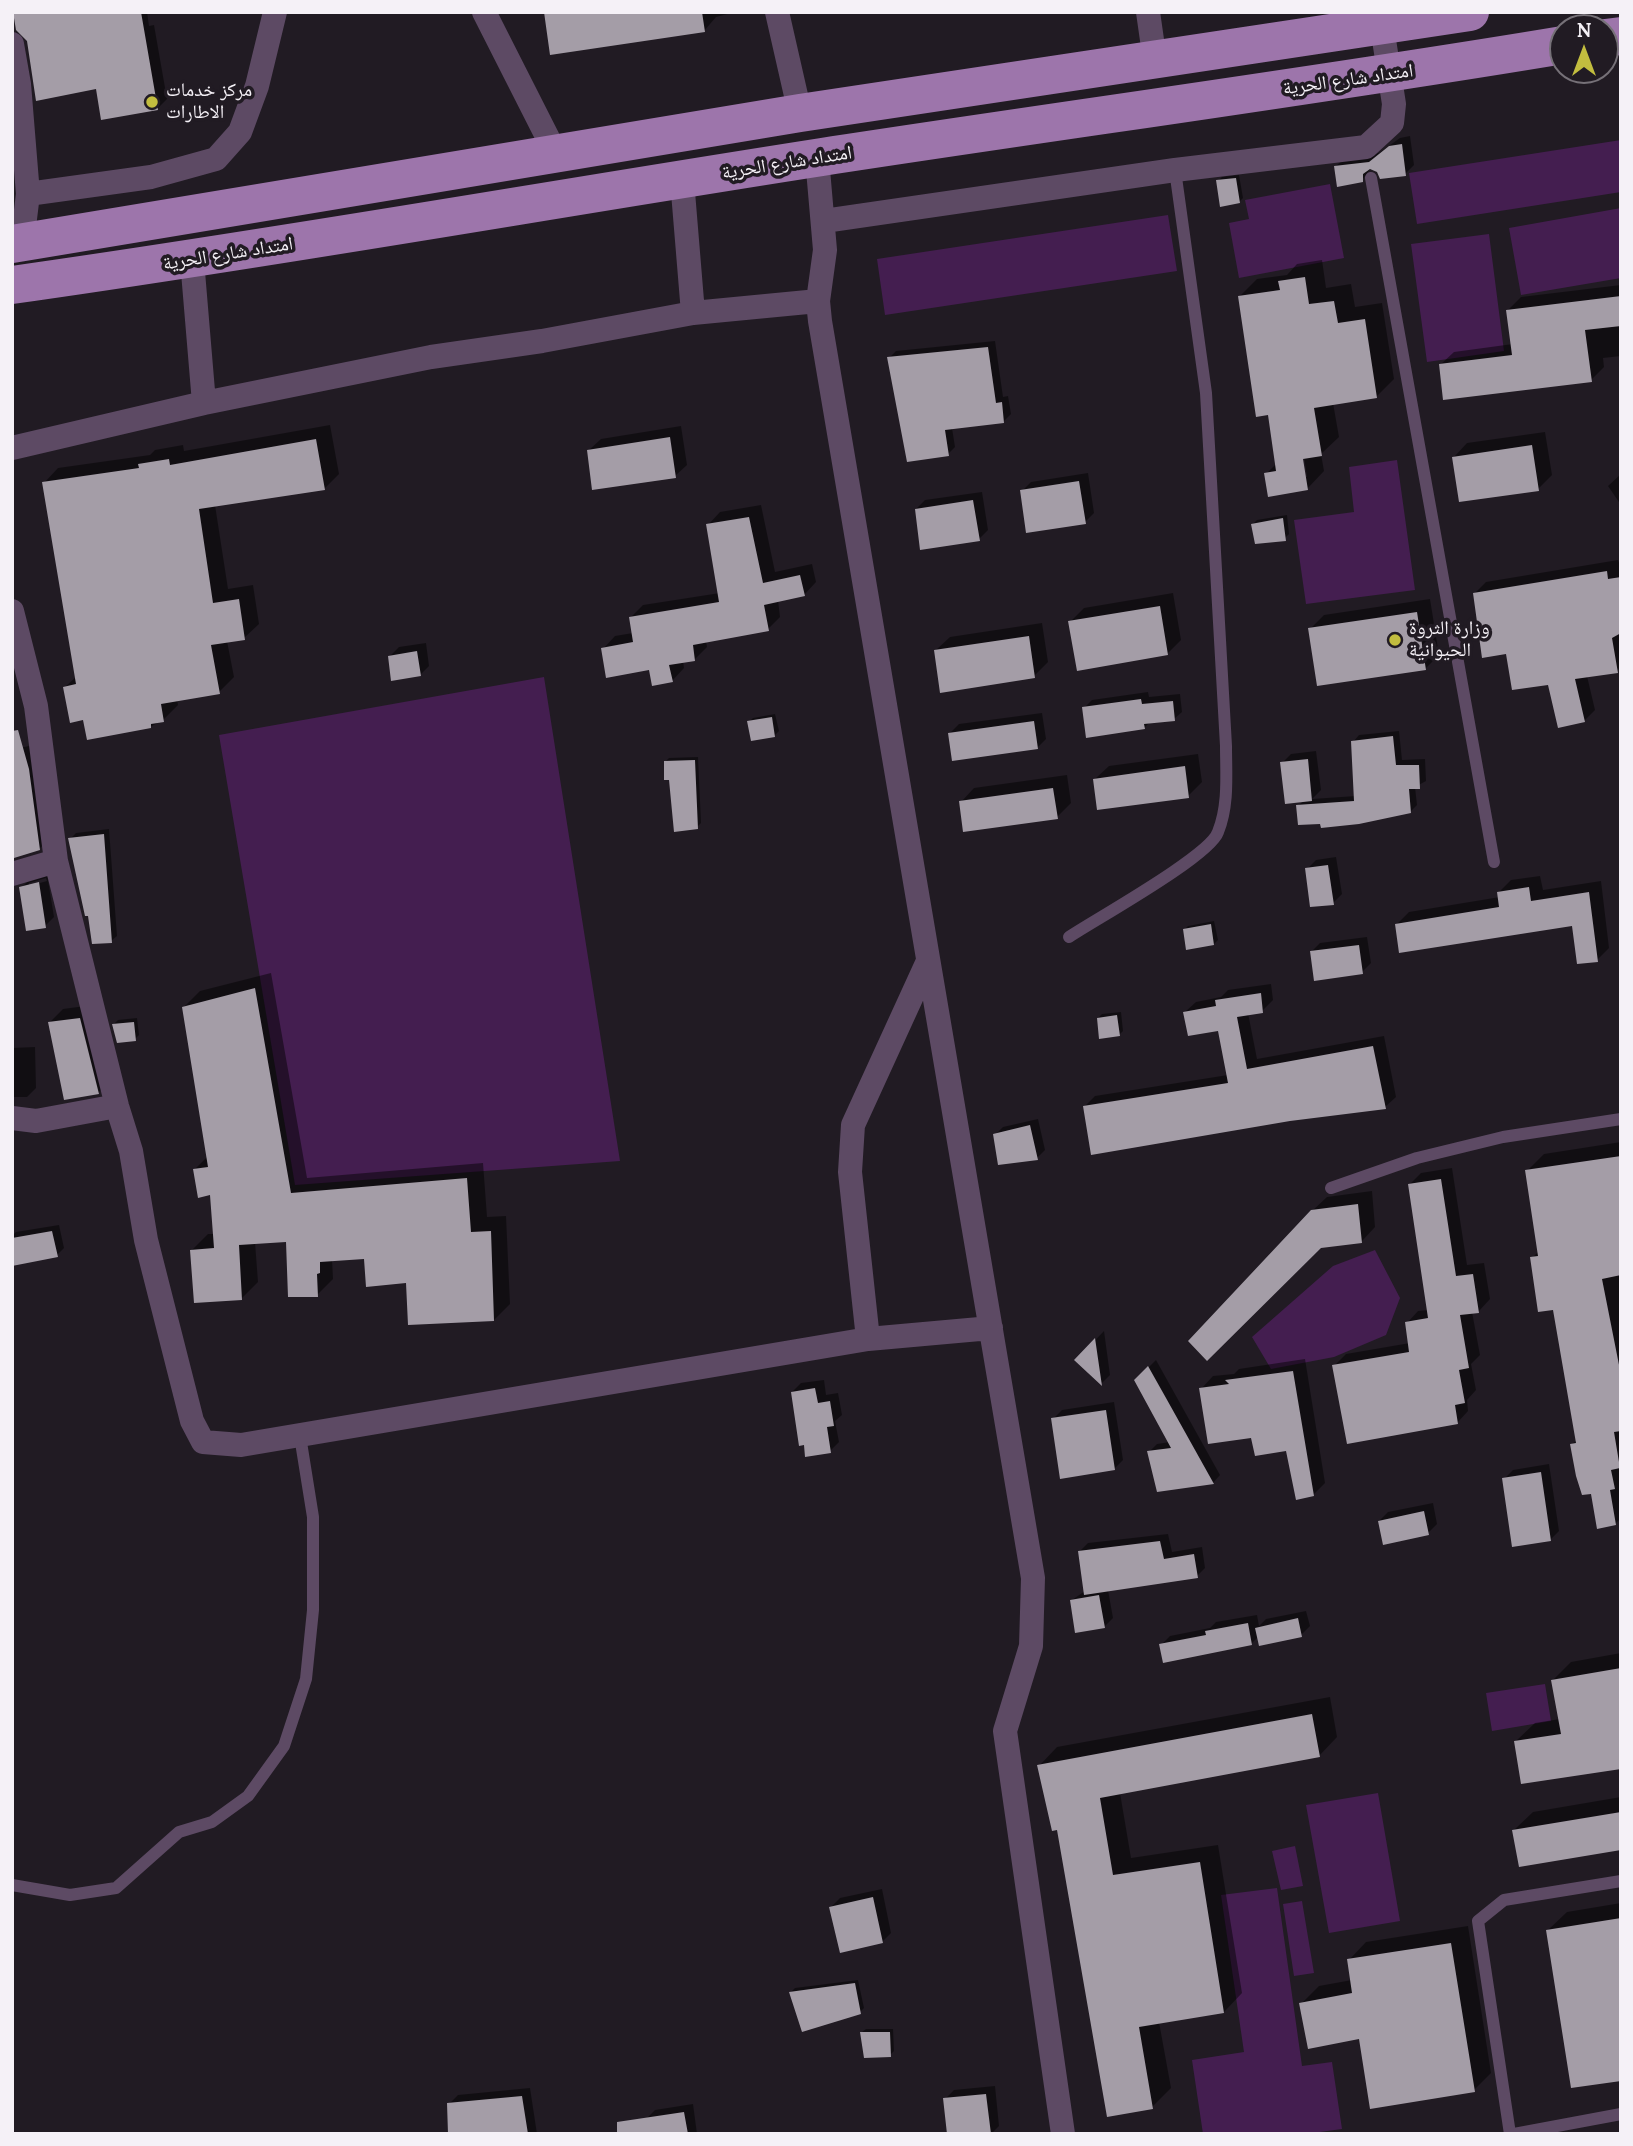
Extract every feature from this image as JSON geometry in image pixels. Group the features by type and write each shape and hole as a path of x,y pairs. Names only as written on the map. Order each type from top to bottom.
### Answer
{"main road":[{"path":"17,243 800,113 1155,61 1318,23 1381,27 1470,12"},
{"name":"امتداد شارع الحرية","path":"12,285 192,260 817,158 1390,74 1549,47"},
{"path":"246,207 254,250"}],"street":[{"path":"28,194 151,177 216,159 240,132 257,86 275,12"},
{"path":"484,12 556,154"},
{"path":"777,12 800,113"},
{"path":"1148,12 1155,61"},
{"path":"824,221 1175,170 1256,163 1366,147 1392,124 1394,104 1381,27"},
{"path":"12,44 19,84 28,194 17,243"},
{"path":"817,158 825,250 818,301 1033,1578 1031,1646 1005,1731 1063,2134"},
{"path":"146,222 151,177"},
{"path":"682,180 693,313"},
{"path":"192,260 204,402"},
{"path":"12,448 204,402 431,357 542,341 693,313 818,301"},
{"path":"12,611 36,706 56,861 131,1152 146,1240 192,1421 203,1442 241,1445 869,1339 991,1328"},
{"path":"12,874 56,861"},
{"path":"869,1339 850,1172 853,1125 928,961"},
{"path":"12,1118 36,1121 117,1106"}],"lane":[{"path":"1069,937 1194,857 1218,835 1225,804 1226,746 1206,393 1175,170"},
{"path":"1371,178 1494,862"},
{"path":"1331,1188 1417,1158 1503,1137 1621,1119"},
{"path":"12,1885 70,1895 116,1888 179,1832 212,1822 248,1796 284,1746 306,1679 313,1610 313,1517 300,1436"},
{"path":"1621,1881 1504,1900 1478,1921 1512,2134 1621,2114"}],"shaded area":[{"path":"1621,140 1621,192 1417,224 1409,173"},
{"path":"1330,184 1344,258 1239,278 1229,223 1249,219 1245,200"},
{"path":"1621,208 1621,278 1521,295 1509,228"},
{"path":"1168,215 1177,271 885,315 877,259"},
{"path":"1489,234 1504,351 1427,362 1411,244"},
{"path":"1397,460 1415,590 1306,604 1294,520 1354,512 1349,467"},
{"path":"544,677 620,1161 295,1185 219,735"},
{"path":"1375,1250 1400,1298 1386,1335 1334,1357 1271,1369 1252,1337 1333,1266"},
{"path":"1545,1684 1551,1721 1492,1731 1486,1693"},
{"path":"1378,1793 1400,1921 1329,1933 1306,1805"},
{"path":"1295,1846 1303,1886 1281,1890 1272,1851"},
{"path":"1277,1888 1302,2066 1332,2062 1342,2129 1305,2134 1203,2134 1192,2060 1244,2052 1221,1895"},
{"path":"1302,1901 1314,1973 1294,1976 1283,1904"}],"building":[{"path":"13,12 141,12 158,110 101,120 96,89 36,101 27,41 16,30"},
{"path":"544,12 702,12 705,32 550,55"},
{"path":"1402,144 1406,176 1380,179 1377,172 1370,169 1363,174 1363,182 1337,187 1334,166 1369,162 1389,146"},
{"path":"1236,178 1240,203 1220,207 1216,180"},
{"path":"1305,277 1309,304 1334,301 1338,323 1365,319 1377,398 1314,408 1322,456 1303,459 1308,490 1268,497 1264,473 1276,471 1268,415 1256,417 1238,296 1280,290 1278,281"},
{"path":"1621,296 1621,326 1585,330 1592,382 1443,400 1439,364 1512,355 1506,310"},
{"path":"988,347 996,403 1002,402 1004,423 945,430 949,456 907,462 887,357"},
{"path":"670,437 676,478 592,490 587,450"},
{"path":"316,439 325,490 199,509 213,603 239,599 245,640 211,645 220,694 161,704 164,722 151,724 151,728 87,740 83,720 70,723 63,687 76,684 42,482 139,468 138,464 169,459 170,465"},
{"path":"1532,445 1539,491 1459,502 1452,457"},
{"path":"1079,481 1086,524 1026,533 1020,490"},
{"path":"973,500 980,541 920,550 915,509"},
{"path":"749,517 763,583 800,575 805,596 764,605 769,631 693,645 695,661 669,665 673,682 652,686 649,670 606,678 601,648 633,642 629,617 719,602 706,524"},
{"path":"1283,518 1286,541 1255,544 1251,524"},
{"path":"1607,571 1608,579 1621,577 1621,633 1612,638 1618,673 1575,679 1585,722 1558,728 1548,685 1512,690 1506,654 1482,658 1473,593"},
{"path":"1160,606 1168,655 1077,671 1068,621"},
{"path":"1417,612 1426,670 1317,686 1308,628"},
{"path":"1029,636 1035,678 940,693 934,650"},
{"path":"417,651 421,676 391,681 388,656"},
{"path":"1141,699 1142,704 1173,701 1175,721 1144,724 1145,729 1086,738 1082,707"},
{"path":"772,717 775,737 751,741 747,721"},
{"path":"1034,721 1038,749 952,761 948,733"},
{"path":"18,730 29,769 40,850 14,858 12,731"},
{"path":"1393,736 1396,765 1419,765 1420,789 1409,789 1411,813 1359,824 1321,828 1320,824 1298,825 1296,805 1354,801 1351,741"},
{"path":"1308,759 1312,801 1285,804 1280,762"},
{"path":"695,760 698,829 674,832 669,780 664,780 664,761"},
{"path":"1185,766 1189,798 1097,810 1093,779"},
{"path":"1053,788 1058,819 963,832 959,801"},
{"path":"104,834 112,943 92,944 88,916 85,916 68,838"},
{"path":"1328,865 1334,905 1310,907 1305,868"},
{"path":"39,882 46,928 26,931 19,887"},
{"path":"1529,887 1531,901 1589,892 1598,962 1577,964 1572,926 1399,953 1395,924 1499,907 1497,892"},
{"path":"1211,924 1214,945 1186,950 1183,929"},
{"path":"1359,945 1363,974 1314,981 1310,951"},
{"path":"255,988 291,1193 467,1178 471,1232 491,1231 494,1321 408,1325 406,1283 366,1287 364,1259 320,1262 320,1273 317,1274 318,1297 288,1297 286,1242 239,1245 242,1300 194,1303 190,1250 214,1248 210,1195 198,1198 193,1169 208,1167 182,1007"},
{"path":"1261,993 1263,1013 1237,1017 1247,1069 1373,1046 1386,1109 1290,1121 1091,1155 1083,1106 1228,1083 1218,1031 1188,1036 1183,1012 1216,1006 1215,1000"},
{"path":"1117,1015 1120,1036 1099,1039 1097,1018"},
{"path":"80,1018 99,1094 64,1100 48,1022"},
{"path":"134,1022 136,1041 117,1043 112,1024"},
{"path":"1030,1125 1038,1160 998,1165 993,1134"},
{"path":"1621,1156 1621,1275 1602,1279 1621,1375 1621,1431 1614,1432 1620,1468 1611,1470 1615,1489 1610,1490 1616,1525 1597,1529 1591,1494 1582,1495 1576,1476 1570,1444 1576,1443 1553,1310 1538,1312 1530,1257 1538,1256 1525,1170"},
{"path":"1441,1179 1456,1276 1473,1274 1479,1313 1460,1315 1469,1368 1459,1370 1465,1403 1455,1405 1458,1424 1347,1444 1332,1365 1409,1352 1405,1322 1428,1318 1408,1184"},
{"path":"1358,1204 1362,1243 1321,1248 1207,1361 1188,1341 1311,1210"},
{"path":"52,1231 58,1257 12,1266 12,1238"},
{"path":"1095,1338 1102,1386 1074,1360"},
{"path":"1148,1366 1214,1484 1157,1492 1147,1451 1171,1448 1134,1380"},
{"path":"1293,1371 1314,1496 1296,1500 1286,1451 1255,1456 1251,1438 1208,1444 1199,1388 1229,1384 1225,1380"},
{"path":"815,1388 818,1403 830,1401 834,1426 827,1427 831,1453 805,1457 804,1445 799,1446 791,1392"},
{"path":"1106,1410 1115,1470 1060,1479 1051,1418"},
{"path":"1541,1472 1551,1541 1512,1547 1502,1478"},
{"path":"1424,1511 1429,1535 1383,1545 1378,1521"},
{"path":"1160,1541 1164,1559 1194,1554 1198,1578 1084,1595 1078,1551"},
{"path":"1099,1595 1105,1628 1075,1633 1070,1600"},
{"path":"1298,1618 1302,1637 1259,1646 1255,1628"},
{"path":"1248,1623 1252,1645 1163,1663 1159,1644"},
{"path":"1621,1668 1621,1769 1521,1784 1514,1741 1561,1734 1551,1680"},
{"path":"1312,1714 1320,1757 1100,1798 1113,1875 1200,1862 1224,2013 1139,2027 1153,2109 1107,2117 1057,1830 1052,1831 1037,1765"},
{"path":"1621,1812 1621,1850 1519,1867 1512,1830"},
{"path":"873,1897 883,1943 840,1953 829,1907"},
{"path":"1621,1918 1621,2081 1571,2088 1546,1930"},
{"path":"1451,1943 1475,2092 1370,2109 1359,2039 1308,2049 1299,2003 1352,1993 1347,1959"},
{"path":"855,1983 861,2014 802,2032 789,1992"},
{"path":"860,2032 890,2032 891,2057 864,2058"},
{"path":"986,2094 991,2134 947,2134 943,2098"},
{"path":"522,2096 528,2134 448,2134 447,2103"},
{"path":"684,2112 688,2134 617,2134 617,2122"}],"place":[{"name":"مركز خدمات الاطارات","path":"152,102"},
{"name":"وزارة الثروة الحيوانية","path":"1395,640"}]}
